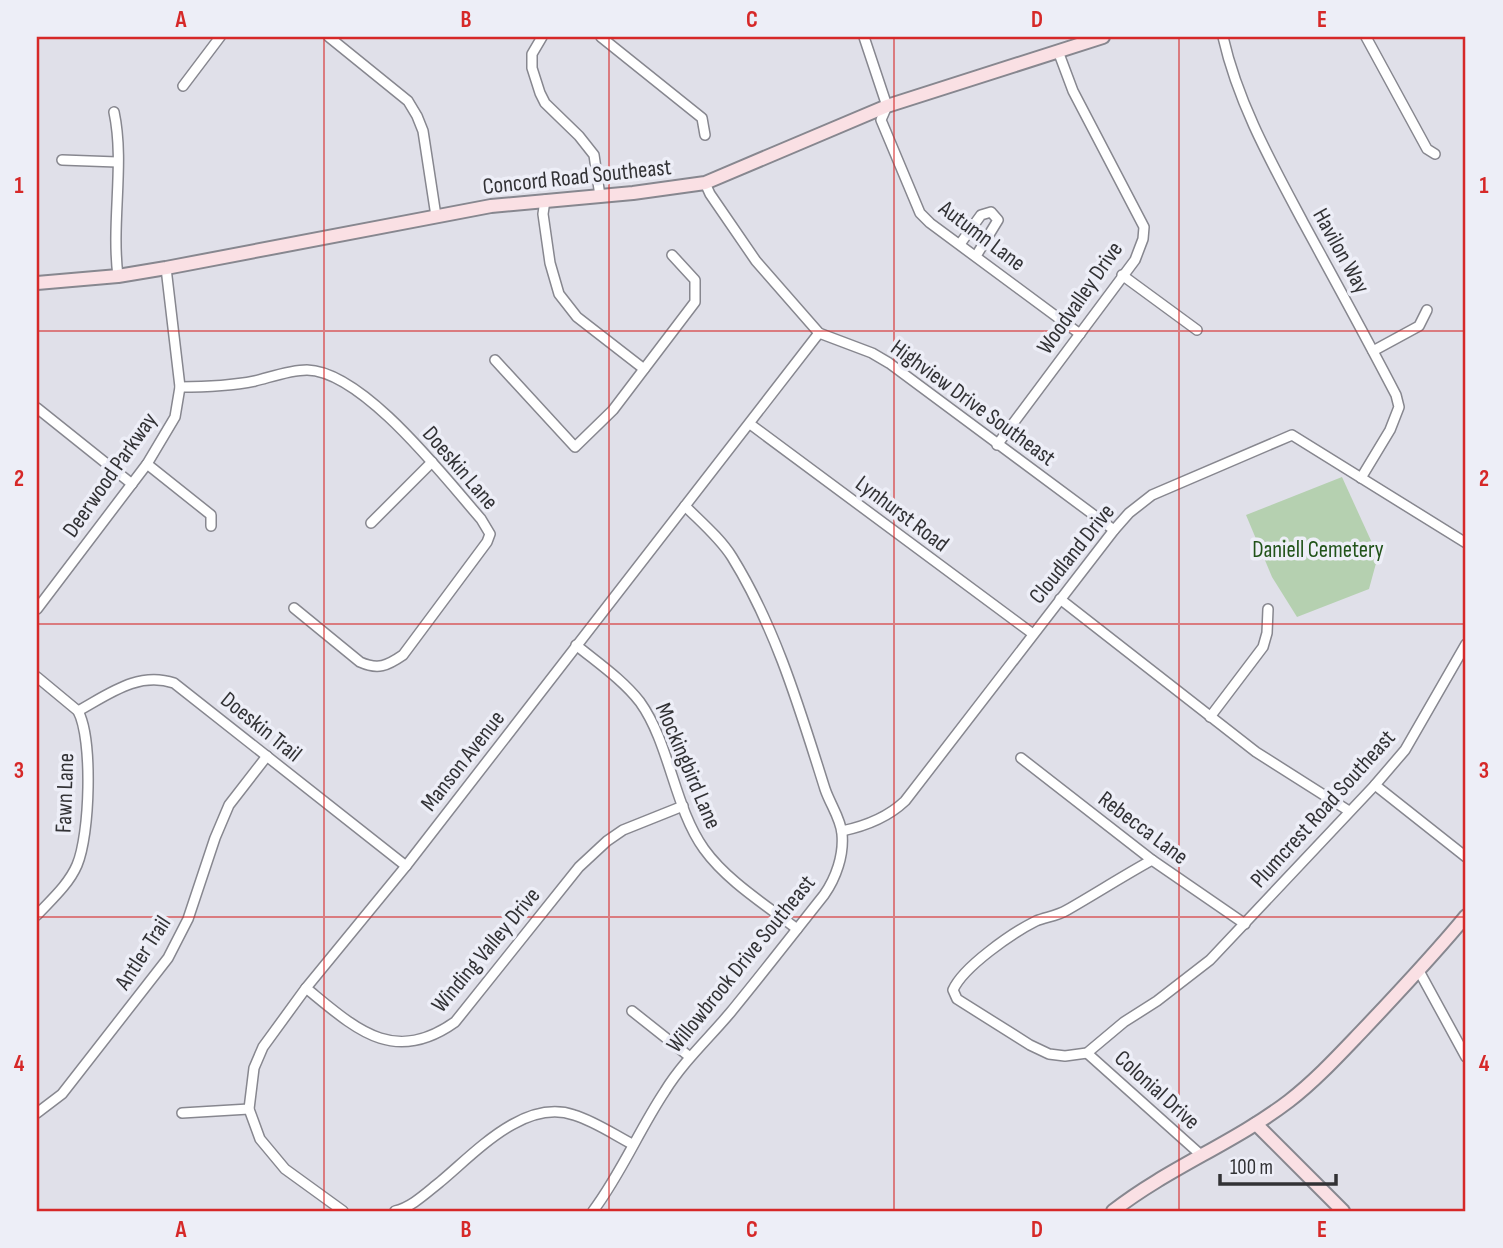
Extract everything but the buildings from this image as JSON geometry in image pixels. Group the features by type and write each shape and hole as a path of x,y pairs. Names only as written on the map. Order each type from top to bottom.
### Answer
{"street":[{"path":"183,86 220,37"},
{"path":"329,37 408,101 418,116 424,131 436,216"},
{"path":"542,37 532,54 532,68 540,93 545,103 579,136 594,155 600,196"},
{"path":"601,37 702,118 705,135"},
{"name":"Autumn Lane","path":"864,37 887,106 881,120 920,213 1080,334"},
{"name":"Concord Road Southeast","path":"37,283 166,268 436,216 545,200 705,183 887,106 1103,37"},
{"name":"Havilon Way","path":"1223,37 1234,80 1270,161 1396,396 1399,407 1390,430 1361,478"},
{"path":"1366,37 1427,149 1435,154"},
{"name":"Woodvalley Drive","path":"998,445 1122,275 1140,249 1143,239 1144,227 1073,91 1058,51"},
{"path":"114,112 118,131 114,243 118,275"},
{"path":"62,160 117,162"},
{"name":"Highview Drive Southeast","path":"705,183 709,194 756,261 819,333 872,353 889,363 1114,530"},
{"path":"545,200 543,214 550,263 559,294 577,317 644,369"},
{"path":"960,244 981,215 991,212 998,220 976,256"},
{"path":"495,360 575,447 614,410 695,302 695,280 672,255"},
{"name":"Deerwood Parkway","path":"37,609 147,464 175,417 180,387 166,268"},
{"path":"1122,275 1197,330"},
{"path":"1373,351 1419,327 1427,310"},
{"name":"Manson Avenue","path":"343,1211 285,1169 260,1139 249,1110 254,1068 263,1046 819,333"},
{"name":"Doeskin Lane","path":"180,387 209,387 305,370 326,373 344,381 401,430 432,462 481,519 490,534 487,542 403,655 393,662 372,668 360,662 294,608"},
{"path":"37,408 132,484"},
{"name":"Lynhurst Road","path":"750,424 1033,634"},
{"name":"Cloudland Drive","path":"842,831 861,827 890,814 905,801 1114,530 1129,513 1153,495 1292,435 1466,543"},
{"path":"371,523 432,462"},
{"path":"147,464 211,515 211,526"},
{"path":"685,506 730,554 745,580 784,664 842,831"},
{"path":"1060,599 1256,752 1349,811"},
{"path":"1210,717 1263,647 1267,633 1268,609"},
{"name":"Plumcrest Road Southeast","path":"1087,1053 1124,1022 1193,974 1245,924 1375,785 1405,750 1466,644"},
{"name":"Mockingbird Lane","path":"576,645 620,682 640,703 649,718 702,847 746,890 797,929"},
{"path":"37,677 78,711"},
{"name":"Doeskin Trail","path":"78,711 137,680 163,679 174,682 406,866"},
{"name":"Fawn Lane","path":"37,915 66,883 77,865 88,817 85,738 82,717 78,711"},
{"name":"Antler Trail","path":"37,1113 62,1094 168,958 188,919 229,805 267,756"},
{"name":"Rebecca Lane","path":"1021,758 1152,860 1245,924"},
{"path":"1375,785 1466,857"},
{"name":"Winding Valley Drive","path":"306,988 368,1035 386,1040 412,1041 436,1035 455,1022 579,867 597,850 623,830 683,806"},
{"name":"Willowbrook Drive Southeast","path":"593,1211 609,1189 632,1144 665,1090 690,1057 730,1014 830,886 841,853 842,831"},
{"path":"1087,1053 1065,1056 1049,1054 957,999 953,990 958,978 1002,942 1037,921 1063,912 1152,860"},
{"path":"1114,1211 1141,1190 1256,1124 1289,1101 1310,1083 1419,971 1466,916"},
{"path":"1419,971 1466,1057"},
{"path":"632,1010 690,1057"},
{"name":"Colonial Drive","path":"1087,1053 1201,1155"},
{"path":"183,1113 249,1110"},
{"path":"395,1211 417,1200 504,1130 526,1117 557,1111 574,1115 632,1144"},
{"path":"1256,1124 1343,1211"}],"green space":[{"name":"Daniell Cemetery","path":"1342,477 1378,556 1369,589 1297,617 1272,577 1246,515"}]}
